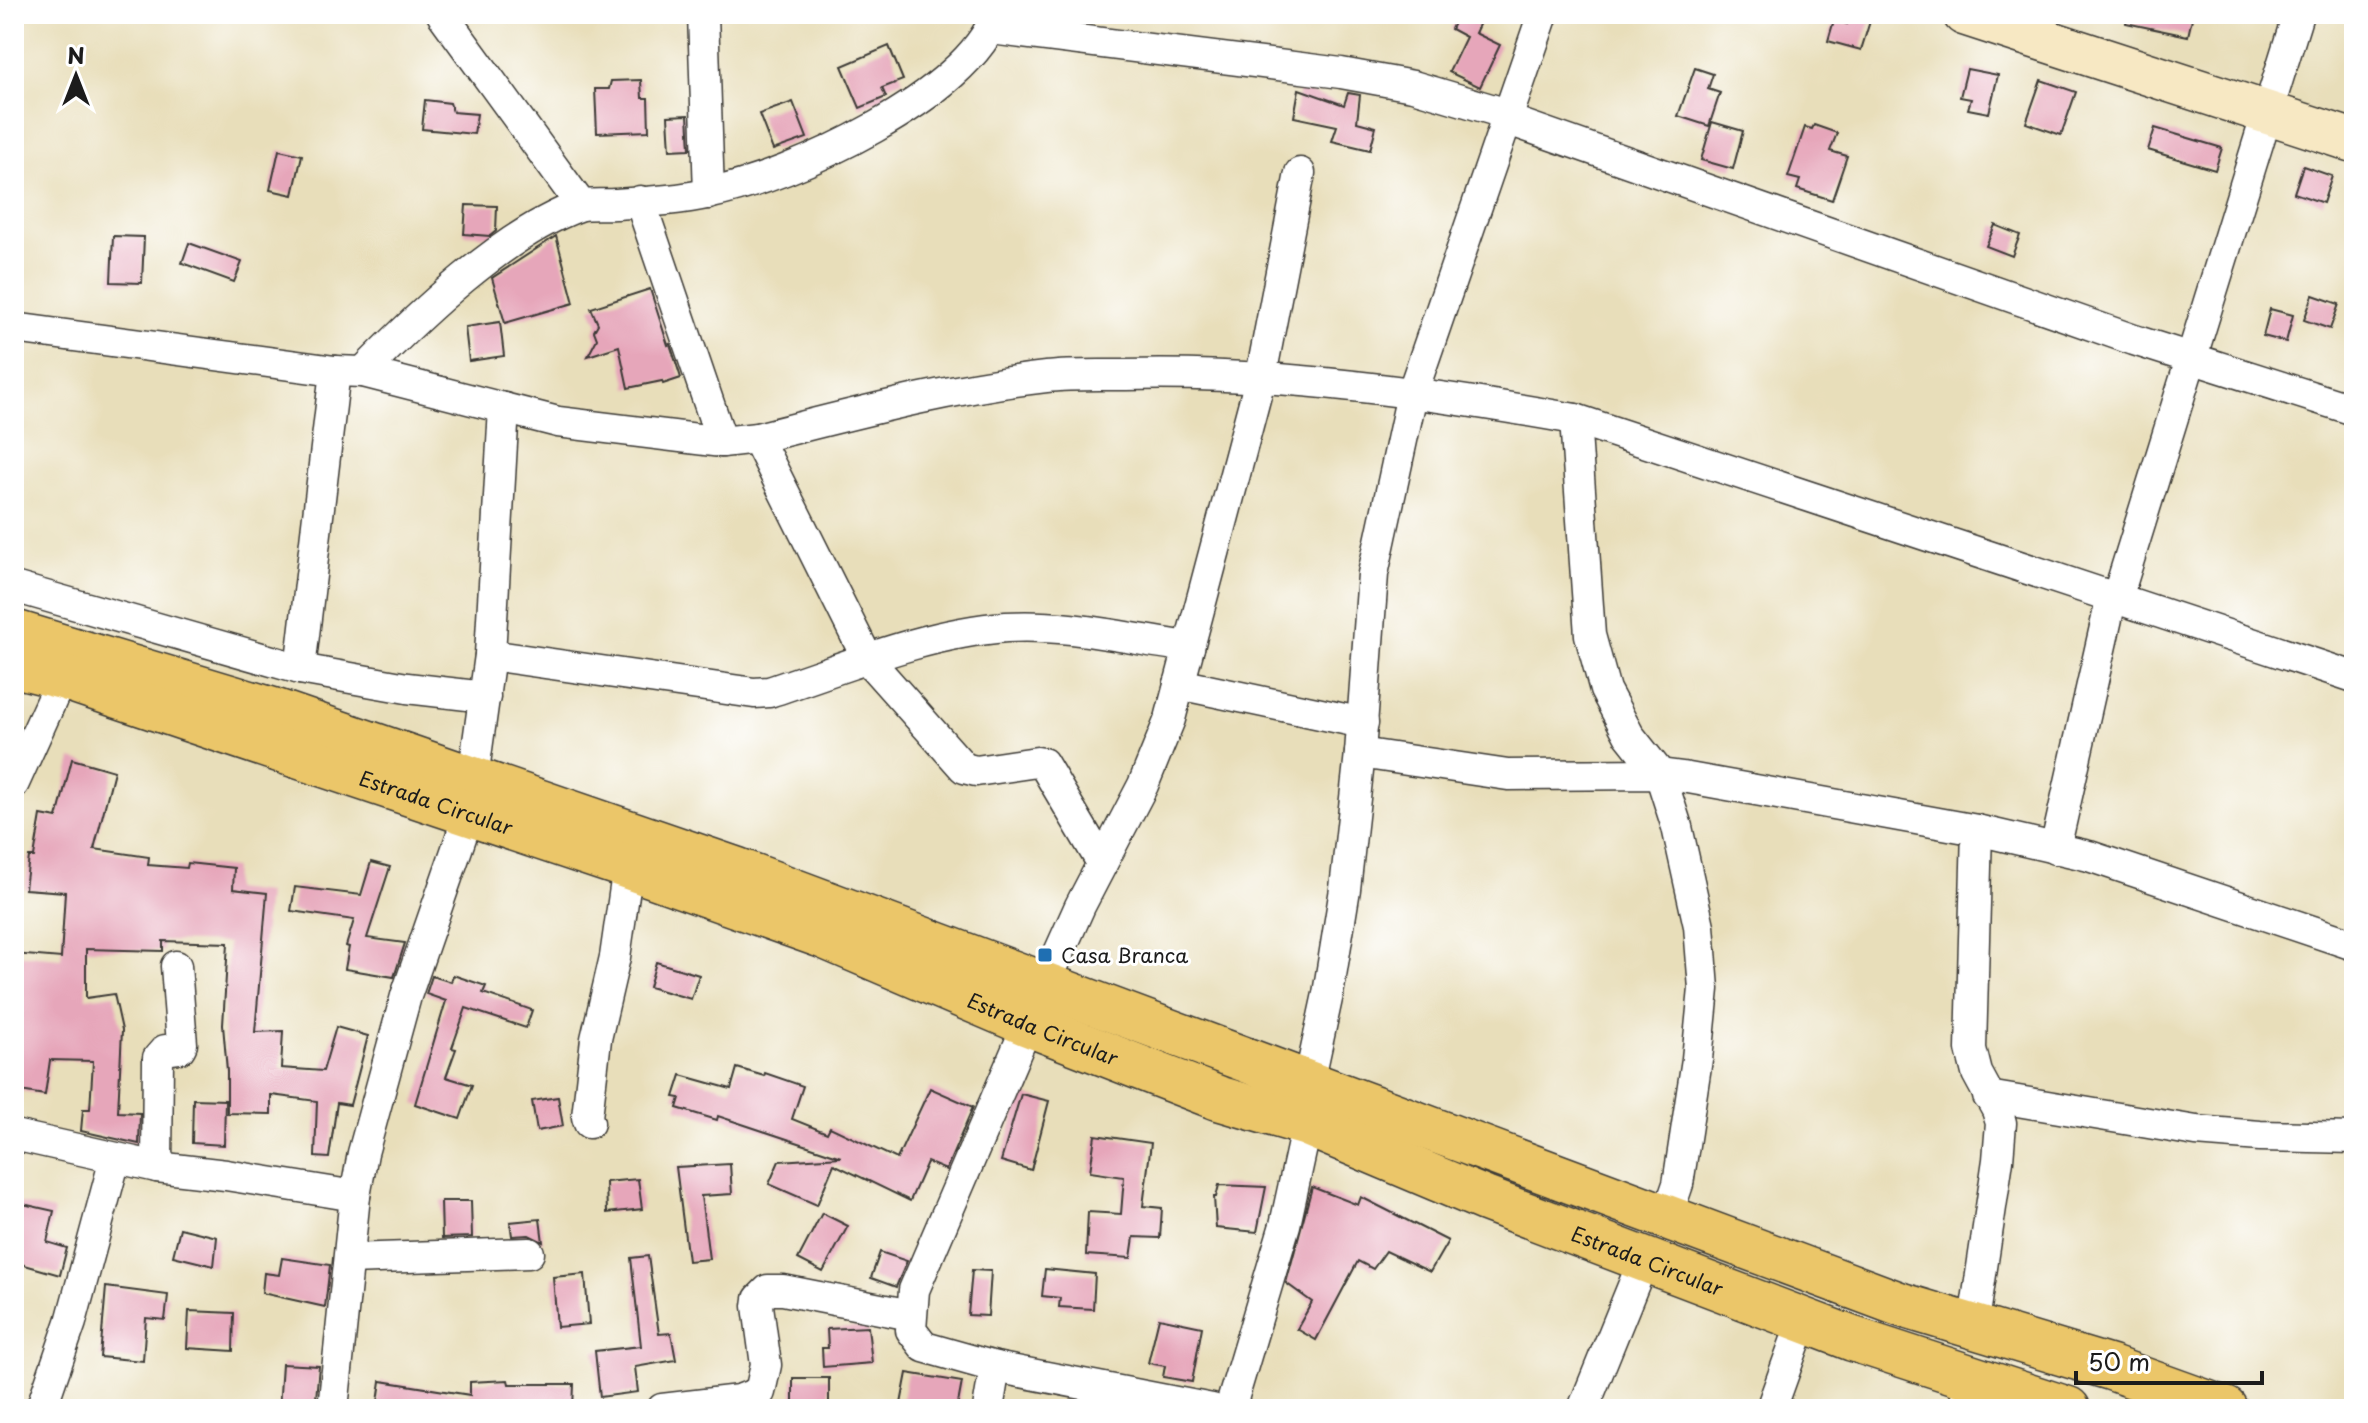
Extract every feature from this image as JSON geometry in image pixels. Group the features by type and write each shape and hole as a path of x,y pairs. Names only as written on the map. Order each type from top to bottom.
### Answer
{"main road":[{"path":"14,632 273,710 471,796 738,870 1045,984 1308,1103 1667,1216 1902,1305 2111,1368 2225,1409"},
{"name":"Estrada Circular","path":"14,665 471,796 628,867 820,935 1028,1024 1218,1098 1308,1103 1485,1199 1803,1320 1968,1395 2068,1409"}],"street":[{"path":"442,14 581,205"},
{"path":"703,14 709,194"},
{"path":"1230,1409 1285,1225 1331,979 1345,889 1361,738 1373,574 1412,394 1543,14"},
{"path":"1964,14 2354,141"},
{"path":"2055,849 2114,597 2298,14"},
{"path":"300,669 349,372 505,247 534,228 581,205 709,194 747,184 821,156 901,112 966,62 993,22 1413,86 1494,110 1506,119 2134,340 2354,410"},
{"path":"1045,984 1143,785 1170,719 1261,376 1300,173"},
{"path":"640,201 722,442"},
{"path":"14,328 349,372 558,422 722,442 757,438 962,388 1050,377 1156,374 1261,376 1412,394 1575,419 2354,677"},
{"path":"333,1409 355,1196 363,1153 406,996 471,796 490,655 504,408"},
{"path":"1575,419 1590,635 1605,690 1629,735 1660,774 1677,827 1699,926 1704,989 1688,1125 1678,1184 1667,1216"},
{"path":"757,438 868,660 964,768 976,771 1037,762 1047,767 1102,863"},
{"path":"14,587 300,669 407,688 485,697"},
{"path":"490,655 754,693 769,692 956,633 1007,627 1052,627 1189,647"},
{"path":"14,783 62,677"},
{"path":"1179,684 1361,738 1508,775 1660,774 1977,830 2089,856 2354,945"},
{"path":"1973,1328 2001,1123 1977,1073 1971,1049 1977,830"},
{"path":"589,1123 587,1117 596,1039 615,957 628,867"},
{"path":"157,1167 158,1058 165,1050 180,1048 182,1044 176,966"},
{"path":"1028,1024 914,1290 911,1330 924,1347 995,1367 1212,1409"},
{"path":"1988,1096 2196,1131 2354,1138"},
{"path":"14,1135 157,1167 355,1196"},
{"path":"41,1409 71,1322 115,1159"},
{"path":"349,1259 529,1253"},
{"path":"1583,1409 1644,1259"},
{"path":"662,1409 739,1400 760,1392 766,1365 758,1306 759,1299 768,1290 783,1290 911,1315"},
{"path":"1771,1409 1803,1320"},
{"path":"988,1409 995,1367"}],"building":[{"path":"1458,14 1484,14 1475,33 1500,45 1480,87 1449,72 1466,37 1451,29"},
{"path":"1850,14 1871,18 1861,50 1828,41 1834,20 1847,24"},
{"path":"2127,14 2193,14 2188,36 2126,23"},
{"path":"889,46 903,80 882,88 886,97 860,108 842,66"},
{"path":"1695,68 1713,74 1708,89 1720,93 1709,126 1678,116"},
{"path":"1967,69 1998,75 1989,113 1968,109 1971,99 1960,97"},
{"path":"641,80 642,98 648,98 649,131 597,133 595,89 609,89 611,81"},
{"path":"2041,80 2076,92 2061,135 2026,123"},
{"path":"1299,89 1344,105 1348,93 1360,95 1357,122 1376,127 1370,150 1332,141 1337,126 1294,117"},
{"path":"425,100 450,103 453,112 477,114 474,134 422,129"},
{"path":"793,102 807,138 773,150 759,114"},
{"path":"688,115 690,149 670,150 668,116"},
{"path":"1712,122 1743,131 1733,169 1701,160"},
{"path":"1814,125 1837,133 1830,151 1847,156 1832,200 1797,189 1800,180 1788,177 1805,127 1812,129"},
{"path":"2155,128 2222,148 2215,170 2148,150"},
{"path":"279,150 302,155 293,195 270,190"},
{"path":"2303,166 2332,176 2323,203 2294,193"},
{"path":"466,205 497,206 496,231 490,236 464,234"},
{"path":"1995,225 2020,235 2012,256 1986,246"},
{"path":"113,236 144,237 142,283 111,282"},
{"path":"556,236 574,303 505,323 492,278"},
{"path":"189,243 242,262 234,282 182,263"},
{"path":"650,289 681,378 663,384 662,381 628,388 619,346 588,356 597,339 594,331 598,324 591,308"},
{"path":"2313,295 2339,304 2330,329 2304,320"},
{"path":"2270,309 2293,315 2286,342 2263,336"},
{"path":"500,322 504,356 469,361 465,327"},
{"path":"72,759 114,771 94,849 149,857 148,865 187,868 188,863 234,868 233,889 267,893 255,1032 283,1031 281,1068 323,1071 336,1027 368,1036 350,1105 337,1103 329,1158 315,1157 317,1101 271,1095 271,1114 227,1113 223,1025 228,943 163,941 163,951 86,949 86,998 114,994 122,1030 118,1112 140,1113 139,1144 81,1131 83,1109 90,1109 93,1061 50,1060 45,1095 14,1090 14,954 61,958 65,892 25,889 29,857 34,857 41,815 57,818"},
{"path":"371,862 390,867 367,938 405,943 394,977 345,969 349,947 346,946 354,920 291,911 295,887 361,895"},
{"path":"656,962 699,975 691,999 649,987"},
{"path":"453,975 486,986 483,993 532,1010 526,1028 466,1008 446,1077 472,1085 460,1119 415,1104 446,1001 426,994 432,976 451,982"},
{"path":"737,1068 764,1076 765,1073 803,1086 792,1119 827,1133 830,1127 897,1159 930,1088 973,1107 946,1170 927,1162 910,1201 834,1164 817,1205 769,1184 779,1161 841,1157 718,1116 717,1120 677,1108 680,1098 674,1097 681,1075 731,1089"},
{"path":"1021,1094 1049,1101 1031,1170 1001,1161"},
{"path":"558,1097 563,1126 537,1131 532,1101"},
{"path":"193,1099 225,1100 224,1145 192,1143"},
{"path":"1095,1135 1151,1143 1143,1206 1162,1208 1160,1238 1134,1237 1131,1258 1086,1255 1088,1212 1121,1214 1124,1177 1090,1172"},
{"path":"730,1164 732,1194 701,1196 709,1259 688,1261 676,1167"},
{"path":"638,1179 642,1209 607,1213 606,1182"},
{"path":"1219,1185 1266,1187 1257,1232 1216,1228 1214,1197"},
{"path":"1312,1187 1358,1205 1361,1197 1448,1241 1430,1272 1386,1251 1373,1269 1358,1261 1316,1340 1297,1329 1312,1302 1286,1283"},
{"path":"441,1201 471,1201 472,1237 442,1238"},
{"path":"14,1202 54,1211 47,1242 67,1248 60,1275 14,1262"},
{"path":"822,1213 848,1226 823,1272 798,1259"},
{"path":"540,1219 543,1242 529,1235 512,1236 510,1222"},
{"path":"180,1228 217,1237 214,1266 173,1256"},
{"path":"880,1252 907,1261 896,1287 871,1278"},
{"path":"648,1256 659,1334 671,1333 676,1360 635,1367 638,1392 600,1397 595,1351 641,1346 631,1258"},
{"path":"282,1258 330,1265 325,1307 262,1293 264,1273 279,1275"},
{"path":"1045,1269 1095,1274 1093,1309 1059,1307 1060,1298 1042,1296"},
{"path":"972,1270 991,1271 988,1316 968,1315"},
{"path":"585,1274 589,1324 557,1327 553,1277"},
{"path":"106,1287 168,1295 165,1320 146,1318 143,1361 100,1357"},
{"path":"189,1311 234,1313 233,1351 187,1348"},
{"path":"1159,1318 1202,1327 1192,1382 1163,1377 1165,1366 1148,1363"},
{"path":"868,1327 872,1363 823,1367 822,1348 828,1348 827,1329"},
{"path":"282,1364 319,1366 315,1409 279,1409"},
{"path":"907,1373 962,1382 957,1409 900,1409"},
{"path":"793,1378 829,1378 829,1409 793,1409"},
{"path":"508,1380 509,1384 574,1384 573,1409 377,1409 381,1381 470,1395 470,1382"}],"place":[{"name":"Casa Branca","path":"1045,955"}]}
